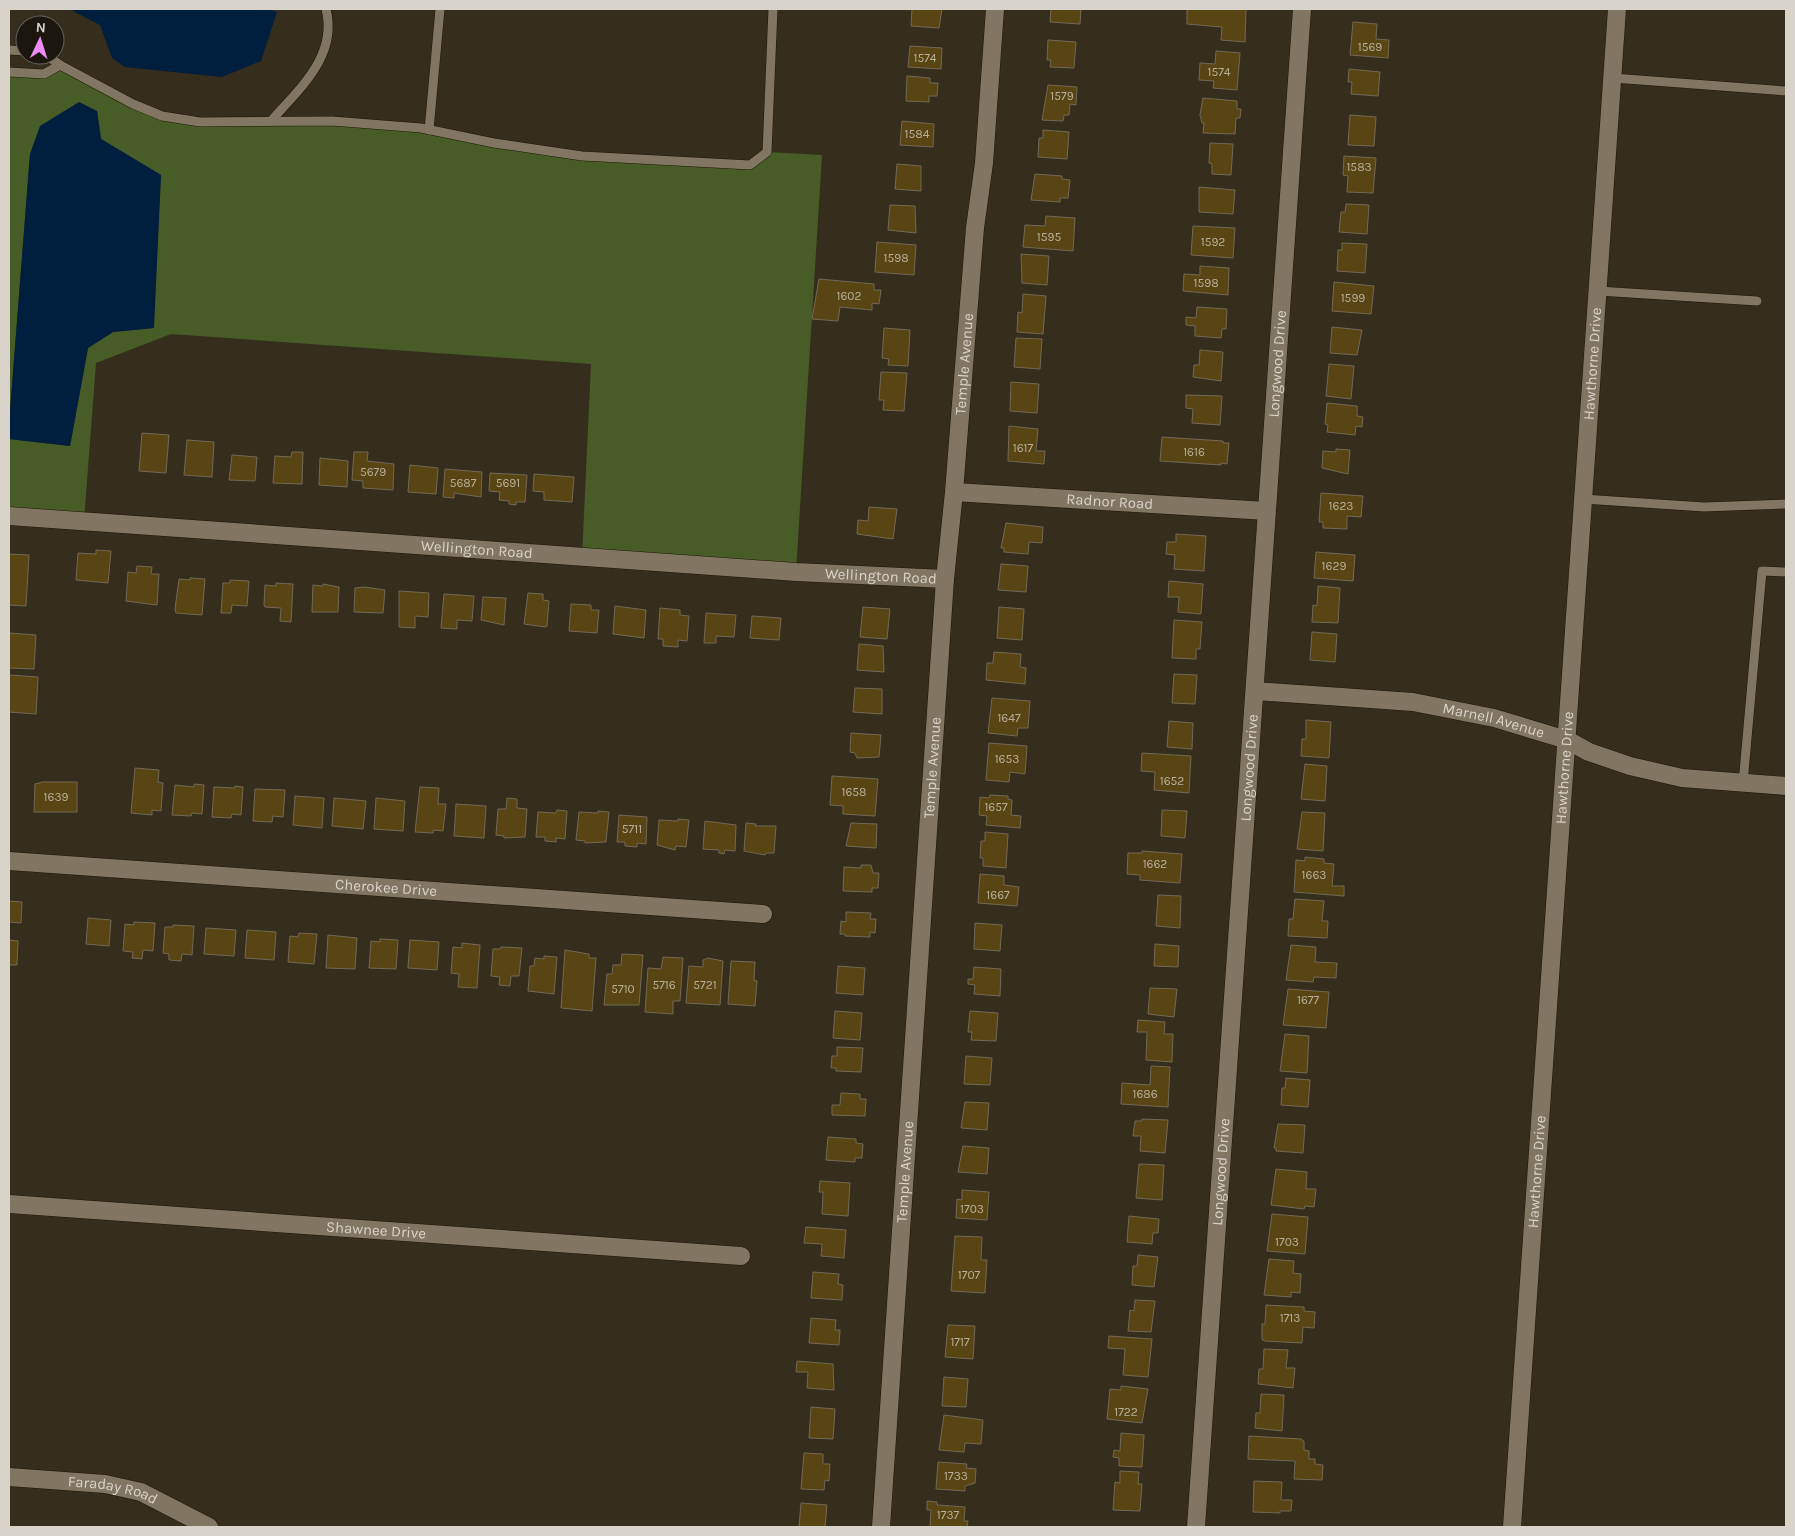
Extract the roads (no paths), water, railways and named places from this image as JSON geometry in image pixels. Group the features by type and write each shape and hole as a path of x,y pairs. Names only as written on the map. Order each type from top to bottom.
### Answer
{"street":[{"name":"Temple Avenue","path":"880,1527 945,579 954,492 975,228 984,163 995,9"},
{"name":"Longwood Drive","path":"1196,1527 1302,9"},
{"name":"Hawthorne Drive","path":"1512,1527 1617,9"},
{"name":"Radnor Road","path":"954,492 1267,511"},
{"name":"Wellington Road","path":"9,516 786,571 945,579"},
{"name":"Marnell Avenue","path":"1255,691 1413,702 1494,718 1567,740 1589,752 1630,766 1682,778 1786,786"},
{"name":"Cherokee Drive","path":"9,860 763,914"},
{"name":"Shawnee Drive","path":"9,1204 741,1256"},
{"name":"Faraday Road","path":"9,1477 105,1484 141,1492 209,1527"}],"lane":[{"path":"271,121 315,71 326,48 330,23 326,9"},
{"path":"429,130 440,9"},
{"path":"9,72 44,74 60,65 133,104 162,116 200,122 332,121 429,130 494,144 582,156 750,165 767,152 773,9"},
{"path":"1612,78 1786,91"},
{"path":"1598,291 1757,301"},
{"path":"1583,499 1704,507 1786,504"},
{"path":"1742,783 1762,571 1786,572"}],"water":[{"path":"69,9 267,9 277,12 261,61 222,77 125,67 112,58 100,25"},
{"path":"79,102 97,111 101,139 161,175 154,328 113,332 88,348 70,446 9,439 30,154 40,126"}]}
